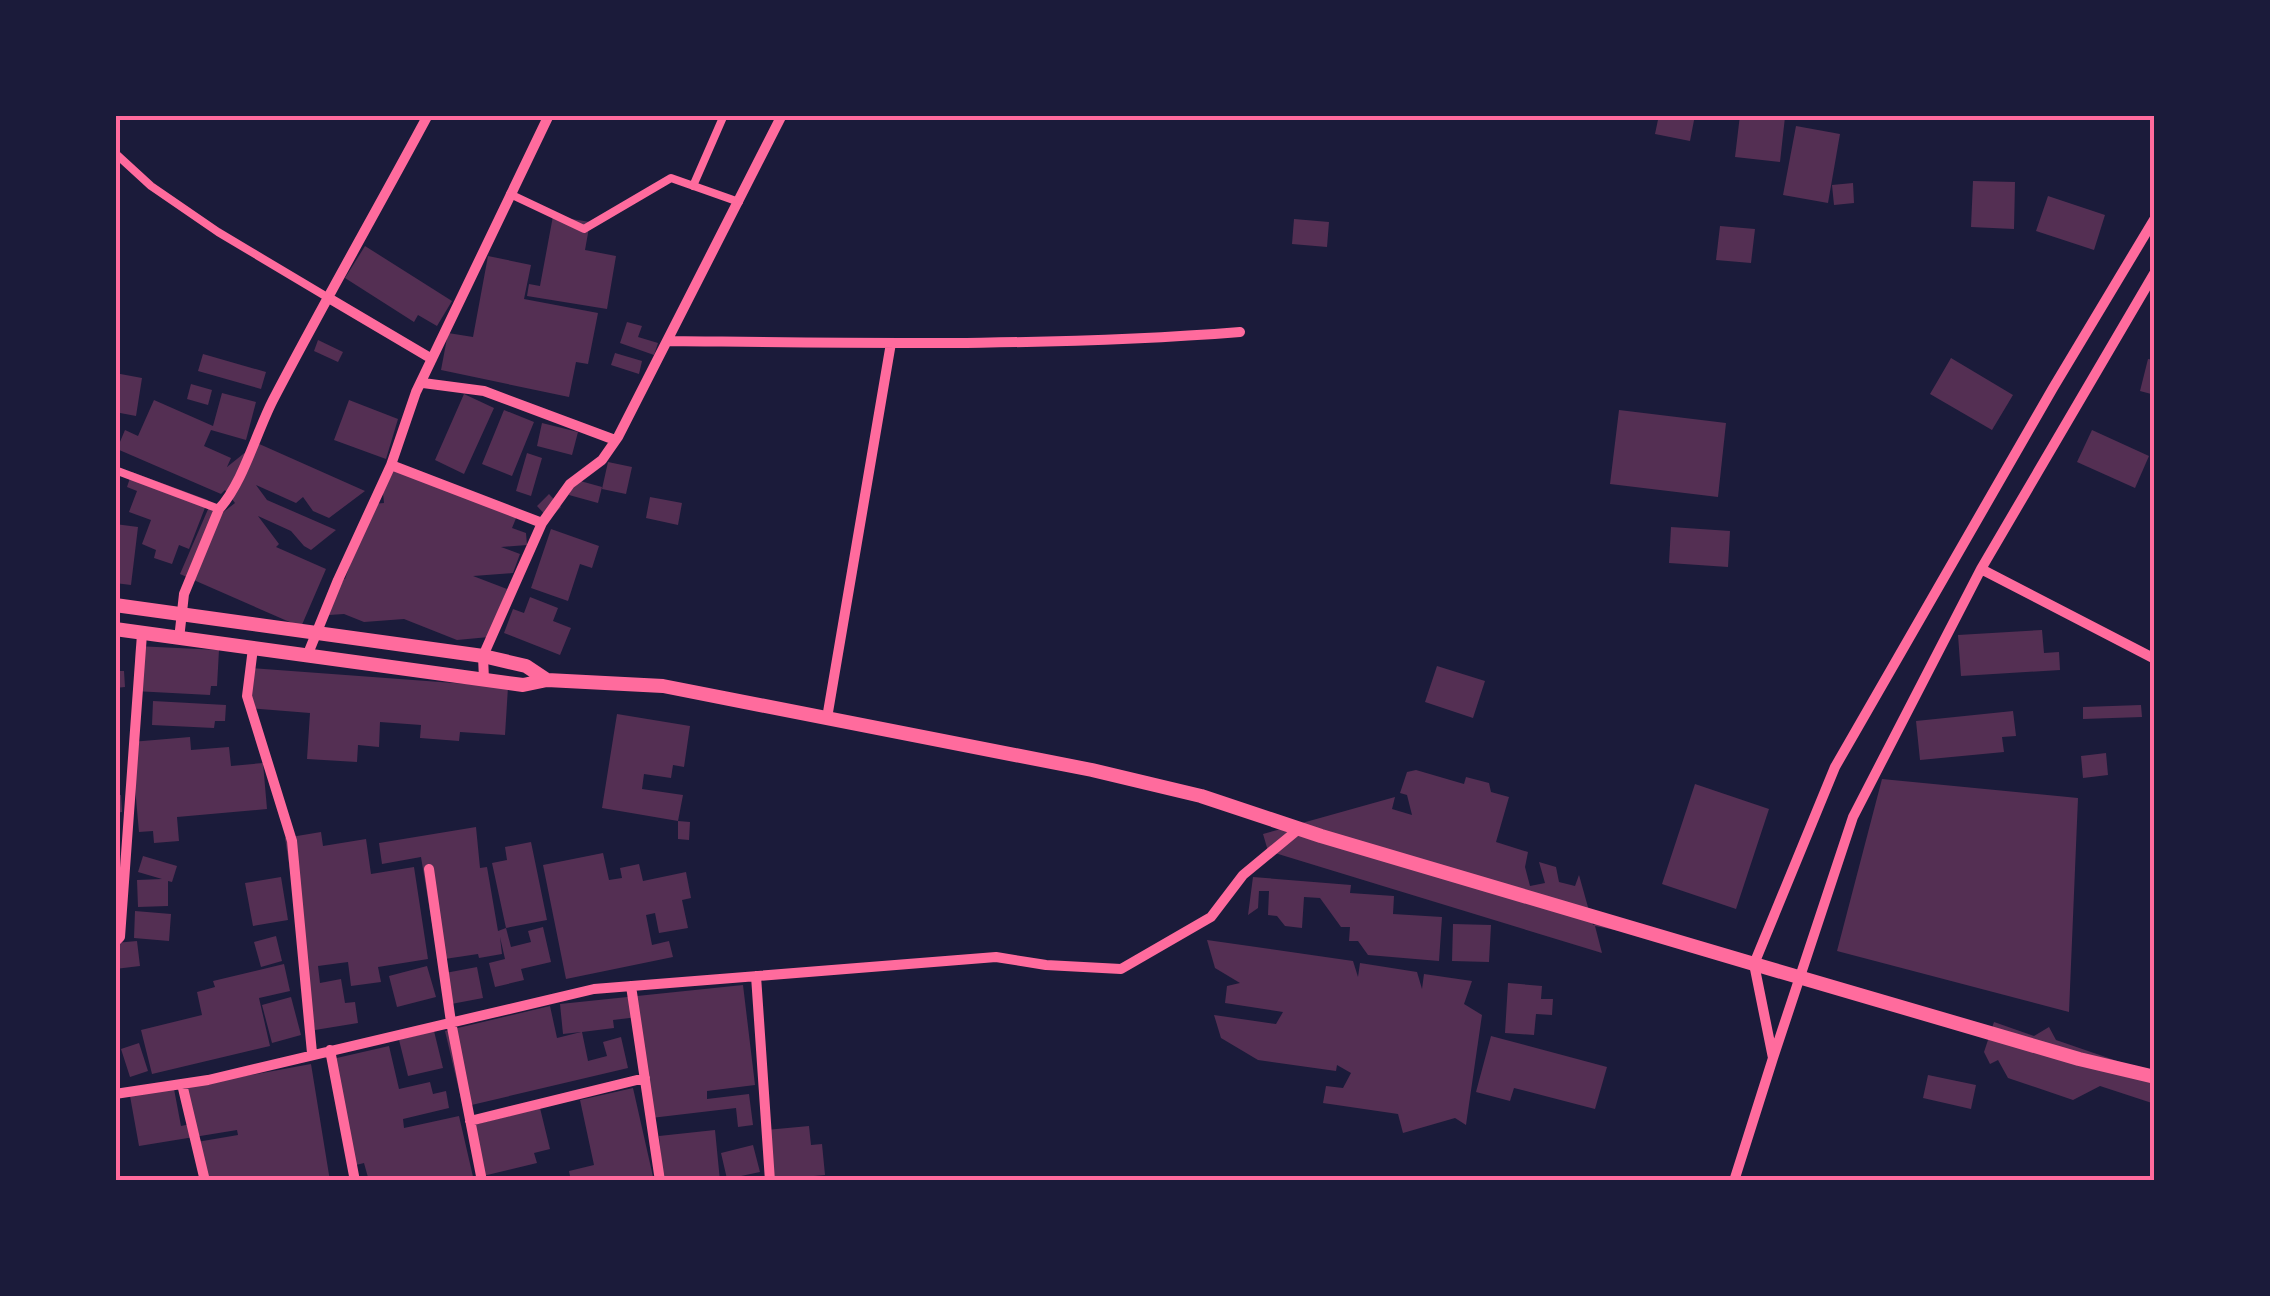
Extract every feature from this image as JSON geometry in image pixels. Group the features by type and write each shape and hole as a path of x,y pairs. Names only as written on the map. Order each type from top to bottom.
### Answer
{"main road":[{"path":"115,606 483,656 526,666 547,680"},
{"path":"115,629 522,685 547,680 663,686 1092,770 1201,796 1754,964 2155,1078"}],"street":[{"path":"180,639 184,594 219,510 228,499 259,427 327,297 428,115"},
{"path":"306,656 392,465 416,392 424,383 549,115"},
{"path":"694,186 724,115"},
{"path":"484,680 483,656 542,524 570,484 602,460 616,440 782,115"},
{"path":"115,153 152,186 204,223 432,359"},
{"path":"510,194 584,229 671,178 739,202"},
{"path":"1773,1058 1754,964 1835,766 2155,218"},
{"path":"1734,1181 1853,818 1980,569 2155,272"},
{"path":"668,341 1149,339 1240,332"},
{"path":"828,718 891,343"},
{"path":"424,383 484,390 616,440"},
{"path":"392,465 542,524"},
{"path":"115,470 219,510"},
{"path":"1980,569 2155,659"},
{"path":"115,942 120,937 142,634"},
{"path":"253,648 247,696 292,842 312,1053"},
{"path":"115,1094 182,1084 594,989 996,957 1046,965 1121,969 1211,916 1243,875 1300,828"},
{"path":"428,869 451,1022 482,1181"},
{"path":"756,976 770,1181"},
{"path":"632,986 660,1181"},
{"path":"330,1050 355,1181"},
{"path":"470,1121 645,1078"},
{"path":"182,1084 204,1181"}],"building":[{"path":"1659,115 1695,115 1690,141 1655,134"},
{"path":"1740,115 1785,117 1780,162 1735,157"},
{"path":"1796,126 1840,134 1828,203 1783,195"},
{"path":"1973,181 2015,182 2014,229 1971,227"},
{"path":"1853,183 1854,203 1834,205 1832,185"},
{"path":"2048,196 2105,215 2094,250 2036,231"},
{"path":"553,216 590,222 585,250 616,256 607,309 527,296 529,284 540,286"},
{"path":"1294,219 1329,222 1327,247 1292,244"},
{"path":"1720,226 1755,229 1751,263 1716,260"},
{"path":"365,246 452,301 437,326 418,315 414,322 345,278"},
{"path":"488,256 531,265 524,299 598,313 588,364 576,362 569,397 441,370 448,333 473,337"},
{"path":"627,322 642,326 638,337 658,343 654,355 620,343"},
{"path":"318,340 343,352 338,362 314,351"},
{"path":"615,353 642,361 639,374 611,365"},
{"path":"203,354 266,372 261,389 198,371"},
{"path":"1951,358 2013,395 1992,430 1930,394"},
{"path":"2148,359 2155,360 2155,395 2140,391"},
{"path":"115,373 142,378 136,416 115,412"},
{"path":"191,384 212,390 208,405 187,399"},
{"path":"222,393 256,402 246,440 211,430 204,446 231,458 227,467 257,443 365,491 329,518 313,511 303,497 296,503 256,485 267,500 336,530 311,550 291,531 258,516 279,544 276,547 326,569 301,627 180,574 209,507 217,517 235,503 225,490 221,494 117,449 125,430 138,436 154,400 213,426"},
{"path":"464,394 494,408 464,474 435,460"},
{"path":"349,400 398,419 386,459 334,440"},
{"path":"504,410 534,422 512,476 482,464"},
{"path":"1619,410 1726,423 1718,497 1610,484"},
{"path":"542,423 578,432 572,455 537,446"},
{"path":"2092,430 2149,456 2135,488 2077,462"},
{"path":"527,453 542,458 531,496 516,491"},
{"path":"608,462 632,467 626,494 602,489"},
{"path":"388,469 519,511 512,528 526,533 527,545 501,547 520,554 513,573 473,576 507,589 489,637 457,640 404,619 364,622 344,614 329,615 328,605 338,580 345,579 372,504 384,503 382,483"},
{"path":"132,472 208,500 189,549 179,545 172,564 154,558 156,550 142,544 151,520 129,512 137,491 127,487"},
{"path":"573,479 602,487 598,503 569,495"},
{"path":"549,494 561,507 549,519 537,506"},
{"path":"650,497 682,503 678,525 646,518"},
{"path":"115,524 138,527 131,585 115,583"},
{"path":"1671,527 1730,531 1728,567 1669,563"},
{"path":"551,529 599,546 592,568 580,564 568,601 531,588"},
{"path":"530,597 558,608 553,621 571,628 560,655 504,633 513,609 524,613"},
{"path":"2042,630 2044,653 2059,652 2060,670 1961,676 1958,635"},
{"path":"136,646 219,650 217,686 211,686 210,695 134,691"},
{"path":"1437,666 1485,681 1473,718 1425,702"},
{"path":"250,668 508,687 505,735 460,732 459,741 420,738 421,725 380,722 379,747 358,745 357,762 307,759 310,713 247,708"},
{"path":"115,671 124,671 125,687 115,688"},
{"path":"153,701 226,705 225,721 215,721 214,728 152,725"},
{"path":"2141,705 2142,717 2083,719 2083,707"},
{"path":"2013,711 2016,736 2002,737 2004,752 1920,760 1916,721"},
{"path":"617,714 690,726 684,767 673,765 671,778 644,774 642,789 683,795 678,821 602,808"},
{"path":"190,737 191,750 229,747 231,766 263,763 267,809 177,817 179,841 154,843 153,831 139,832 131,742"},
{"path":"2106,753 2108,775 2083,778 2081,756"},
{"path":"1416,770 1464,784 1466,777 1489,783 1491,792 1509,797 1496,842 1528,852 1525,867 1530,886 1545,883 1539,862 1556,867 1559,882 1575,886 1579,875 1593,925 1616,918 1620,931 1595,926 1602,953 1268,851 1263,834 1395,797 1392,809 1412,815 1407,795 1400,793 1407,772"},
{"path":"1882,779 2078,798 2069,1012 1837,951"},
{"path":"1695,784 1769,809 1736,909 1662,884"},
{"path":"115,795 121,795 122,812 115,813"},
{"path":"678,821 690,822 689,840 678,839"},
{"path":"476,827 480,868 487,867 498,931 506,928 511,947 531,942 528,931 543,927 551,962 521,969 524,980 495,987 489,963 505,959 500,937 502,954 438,960 421,857 382,864 379,843"},
{"path":"321,832 323,846 366,839 371,874 414,867 428,959 378,967 381,982 351,986 348,962 318,966 320,983 341,979 345,1003 355,1002 358,1023 315,1030 285,838"},
{"path":"531,842 547,920 506,928 492,863 507,860 505,847"},
{"path":"115,845 120,845 121,931 115,932"},
{"path":"603,853 609,880 622,878 620,868 639,864 643,881 686,872 691,898 682,900 688,928 659,933 655,913 646,915 652,945 669,941 673,957 566,979 543,865"},
{"path":"143,856 177,866 172,882 168,881 168,906 138,907 137,880 162,879 138,872"},
{"path":"281,877 288,920 253,926 245,883"},
{"path":"1253,877 1351,885 1350,893 1394,896 1393,914 1442,917 1439,961 1368,955 1358,941 1349,941 1350,927 1341,927 1320,898 1304,897 1302,928 1285,926 1277,916 1268,915 1269,891 1259,891 1258,908 1248,915"},
{"path":"135,911 171,914 169,941 134,938"},
{"path":"1453,924 1491,925 1489,962 1452,961"},
{"path":"276,936 282,961 261,967 254,942"},
{"path":"1207,940 1353,961 1358,977 1360,963 1417,972 1422,989 1424,974 1472,981 1464,1004 1482,1015 1466,1125 1455,1118 1403,1133 1398,1114 1323,1103 1326,1086 1343,1088 1351,1073 1337,1065 1336,1071 1258,1060 1221,1038 1214,1015 1276,1024 1283,1012 1225,1003 1227,986 1240,983 1215,968"},
{"path":"137,941 140,966 115,969 115,943"},
{"path":"284,964 290,991 259,998 270,1046 152,1074 141,1030 202,1015 197,992 215,987 213,981"},
{"path":"427,966 436,997 397,1007 389,976"},
{"path":"477,967 483,998 446,1005 440,974"},
{"path":"1508,983 1542,986 1541,999 1553,999 1552,1015 1536,1014 1534,1035 1505,1033"},
{"path":"743,985 755,1085 707,1091 707,1099 749,1094 753,1125 738,1127 736,1108 651,1118 638,1017 613,1020 614,1028 582,1032 588,1061 607,1056 603,1042 621,1037 628,1068 463,1107 445,1031 550,1006 557,1038 581,1032 563,1034 560,1004"},
{"path":"291,997 301,1035 272,1043 262,1005"},
{"path":"1994,1022 2034,1036 2049,1027 2056,1040 2155,1074 2155,1104 2100,1086 2073,1100 2008,1078 1998,1060 1990,1064 1984,1052"},
{"path":"434,1031 443,1068 408,1076 399,1040"},
{"path":"1491,1036 1607,1067 1595,1109 1514,1088 1510,1101 1476,1092"},
{"path":"139,1043 148,1071 130,1077 121,1049"},
{"path":"389,1046 399,1089 430,1082 433,1094 446,1091 449,1108 403,1119 404,1128 459,1116 474,1181 369,1181 364,1163 352,1166 328,1060"},
{"path":"311,1064 330,1181 204,1181 197,1142 238,1135 237,1130 139,1146 130,1096 174,1089 181,1126 191,1124 185,1087"},
{"path":"1928,1075 1976,1085 1971,1109 1923,1098"},
{"path":"633,1088 654,1181 571,1181 569,1171 594,1165 580,1100"},
{"path":"540,1108 550,1149 534,1153 537,1163 483,1176 470,1126"},
{"path":"809,1126 811,1145 822,1144 825,1175 771,1180 766,1130"},
{"path":"715,1130 720,1181 663,1181 659,1136"},
{"path":"753,1145 760,1172 727,1179 721,1153"}]}
